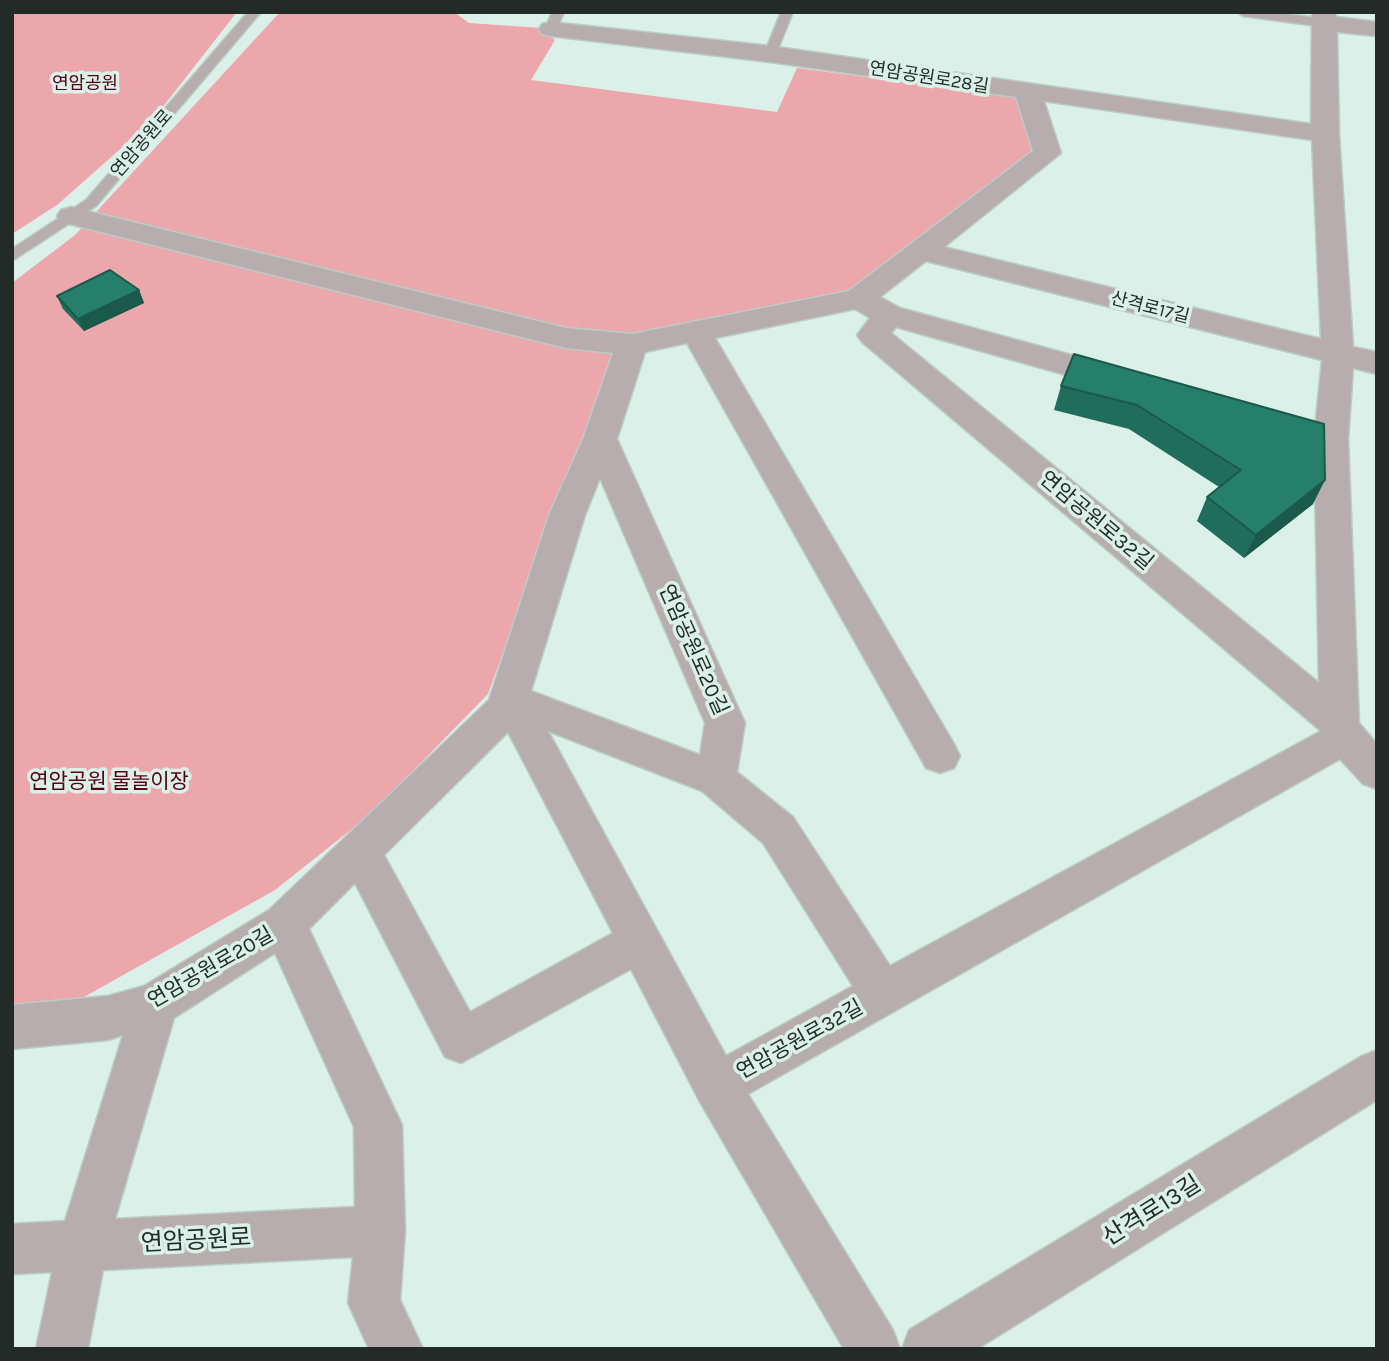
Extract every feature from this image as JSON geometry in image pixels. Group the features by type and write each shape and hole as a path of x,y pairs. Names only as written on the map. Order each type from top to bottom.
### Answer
{"street":[{"path":"1342,730 1318,435 1338,355 1325,134 1324,18 1377,29"},
{"name":"연암공원로28길","path":"554,20 1028,93 1325,134"},
{"path":"873,307 924,251 1047,153 1028,93"},
{"path":"71,216 566,338 632,344 695,330 873,307 1143,386"},
{"name":"산격로17길","path":"924,251 1377,363"},
{"name":"연암공원로32길","path":"873,307 873,335 1342,730 1377,772"},
{"path":"695,330 940,755"},
{"name":"연암공원로20길","path":"12,1027 108,1018 155,1004 284,924 506,709 567,515 600,439 632,344"},
{"name":"연암공원로20길","path":"600,439 725,723 716,779"},
{"path":"511,700 716,779"},
{"path":"511,700 717,1086 874,1349"},
{"name":"연암공원로32길","path":"717,1086 883,994 1342,730"},
{"name":"연암공원로32길","path":"716,779 778,830 883,994"},
{"path":"360,851 461,1041 640,941"},
{"name":"연암공원로20길","path":"284,924 378,1125 380,1231"},
{"path":"62,1349 82,1247 155,1004"},
{"name":"산격로13길","path":"928,1349 1377,1073"},
{"path":"380,1231 374,1303 397,1349"},
{"name":"연암공원로","path":"12,1249 380,1231"}],"lane":[{"name":"연암공원로","path":"12,256 91,203 255,12"},
{"path":"770,54 787,12"},
{"path":"1243,12 1324,18"}],"green space":[{"name":"연암공원","path":"12,12 237,12 151,122 57,205 12,234"},
{"name":"연암공원 물놀이장","path":"280,12 454,12 469,23 542,28 555,40 531,80 777,112 797,68 1021,97 1037,152 852,293 632,335 558,501 488,694 372,813 275,890 84,997 12,1005 12,283 75,235"}],"building":[{"path":"110,270 139,290 78,319 57,296"},
{"path":"1074,354 1324,424 1325,480 1256,535 1207,497 1241,470 1137,405 1061,386"}]}
